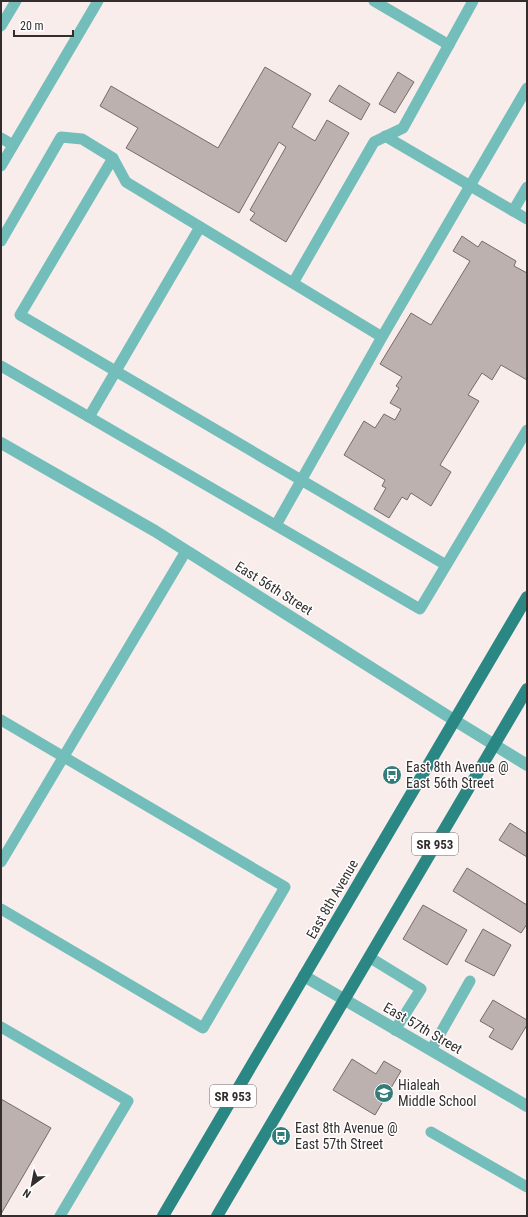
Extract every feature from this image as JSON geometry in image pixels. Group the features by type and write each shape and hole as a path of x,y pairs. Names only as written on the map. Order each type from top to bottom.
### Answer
{"main road":[{"name":"East 8th Avenue","path":"163,1216 527,597"},
{"name":"SR 953","path":"217,1216 527,689"}],"street":[{"name":"East 56th Street","path":"1,443 155,531 527,765"},
{"name":"East 57th Street","path":"304,976 527,1106"}],"lane":[{"path":"1,26 16,1"},
{"path":"1,166 98,1"},
{"path":"374,1 449,45"},
{"path":"293,284 374,142 402,128 473,1"},
{"path":"276,525 382,337 527,88"},
{"path":"1,240 61,136 82,139 113,158 126,182 382,337"},
{"path":"386,136 527,219"},
{"path":"1,138 13,145"},
{"path":"113,158 20,315 446,565"},
{"path":"513,211 527,187"},
{"path":"89,417 200,228"},
{"path":"1,366 420,609 527,430"},
{"path":"1,862 186,551"},
{"path":"1,720 285,887 203,1028 1,909"},
{"path":"369,957 421,989 395,1030"},
{"path":"431,1050 470,981"},
{"path":"1,1027 128,1101 60,1216"},
{"path":"431,1132 527,1187"}],"building":[{"path":"265,67 311,94 292,127 315,141 327,120 349,133 286,242 250,220 255,213 250,210 286,147 279,142 239,213 126,148 138,128 100,106 111,86 218,148"},
{"path":"398,72 414,82 395,113 379,104"},
{"path":"339,85 370,104 361,120 329,101"},
{"path":"462,236 478,247 482,241 516,261 514,266 527,273 527,380 501,365 492,380 482,373 468,395 479,401 440,465 451,472 431,506 411,493 407,500 402,497 389,518 374,509 386,488 382,486 385,480 344,455 364,421 375,428 384,414 395,420 401,409 390,403 399,388 396,386 402,377 380,364 411,313 431,325 470,261 453,251"},
{"path":"510,823 527,834 527,857 499,840"},
{"path":"467,868 527,905 527,924 521,933 453,891"},
{"path":"423,905 467,930 447,965 403,939"},
{"path":"483,929 511,945 494,976 465,961"},
{"path":"493,1000 527,1020 527,1025 512,1050 489,1037 494,1029 480,1021"},
{"path":"352,1059 376,1074 384,1061 401,1071 375,1115 333,1090"},
{"path":"1,1099 51,1128 1,1214"}],"place":[{"name":"East 8th Avenue @ East 56th Street","path":"392,775"},
{"name":"Hialeah Middle School","path":"384,1093"},
{"name":"East 8th Avenue @ East 57th Street","path":"281,1136"}]}
